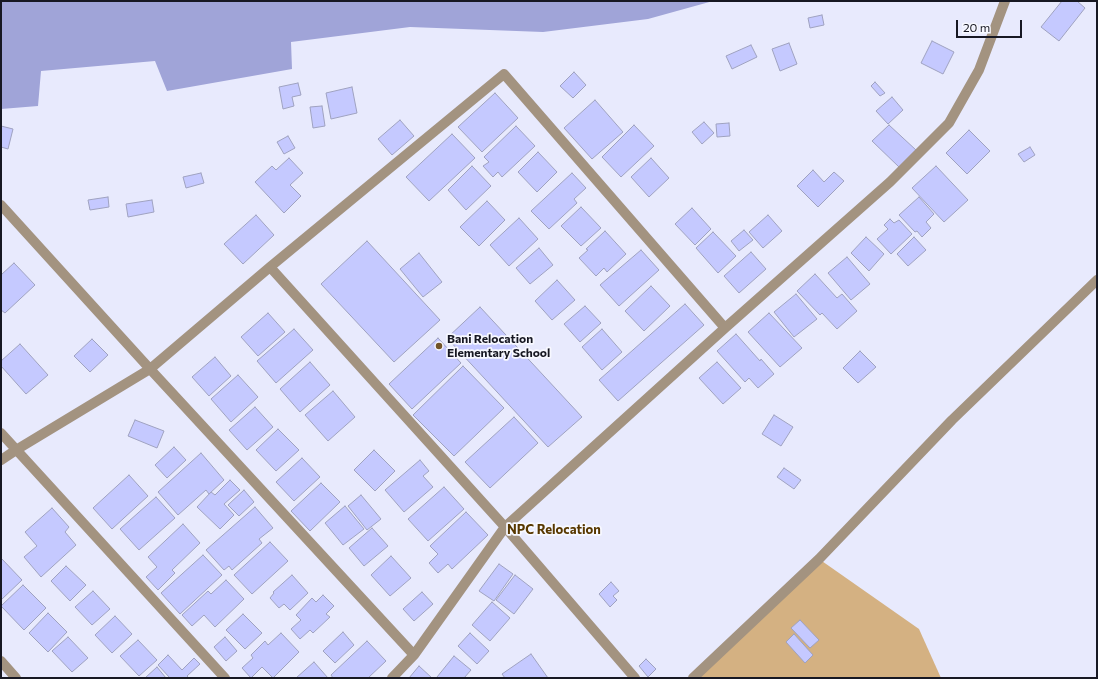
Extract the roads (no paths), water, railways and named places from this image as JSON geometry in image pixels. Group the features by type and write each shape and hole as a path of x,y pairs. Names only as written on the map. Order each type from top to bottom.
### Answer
{"street":[{"path":"392,678 414,655 505,527 725,328 890,182 949,122 979,70 1005,1"},
{"path":"1,460 150,369 270,267 504,74 725,328"},
{"path":"1,206 414,655"},
{"path":"270,267 505,527 635,678"},
{"path":"693,678 819,559 952,420 1097,280"},
{"path":"1,433 225,678"},
{"path":"1,661 16,678"}],"water":[{"path":"1,1 713,1 648,19 543,32 410,27 291,42 292,69 167,91 155,61 41,71 38,106 1,109"}],"place":[{"name":"Bani Relocation Elementary School","path":"439,346"}],"district":[{"name":"NPC Relocation","path":"554,530"}]}
